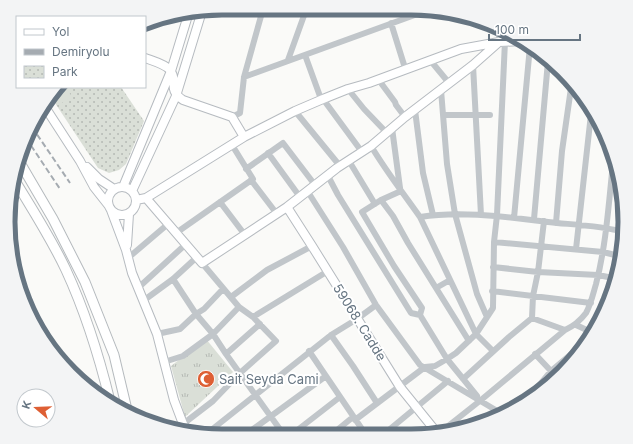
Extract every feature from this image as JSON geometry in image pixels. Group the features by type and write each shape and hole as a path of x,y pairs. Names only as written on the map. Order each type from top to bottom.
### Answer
{"main road":[{"path":"22,167 53,219 85,282 114,355 126,406"},
{"path":"18,186 66,269 104,375 109,395"}],"street":[{"path":"232,117 240,113 244,77 261,16 258,15"},
{"path":"288,60 304,15"},
{"path":"244,77 414,15"},
{"path":"132,191 176,96 200,16"},
{"path":"123,187 171,71 187,18"},
{"path":"391,23 405,68"},
{"path":"339,429 400,387 425,367 435,366 447,359 476,334 493,308 492,290 497,215 502,42 500,35"},
{"path":"136,200 146,198 244,137 295,110 348,88 378,79 461,48 512,41"},
{"path":"143,301 199,260 245,235 308,192 340,166 371,146 414,110 502,42"},
{"path":"514,218 529,52"},
{"path":"305,55 322,99 362,152"},
{"path":"146,58 165,66 171,71 173,77 173,90 176,96 183,100 232,117 244,137"},
{"path":"430,60 449,84"},
{"path":"473,65 481,215"},
{"path":"534,219 548,67"},
{"path":"378,79 406,117"},
{"path":"348,88 364,109 389,130 401,190"},
{"path":"441,90 447,164 455,214 477,294 487,317"},
{"path":"556,223 562,151 571,91"},
{"path":"295,110 340,166"},
{"path":"414,110 423,173 433,215"},
{"path":"48,111 80,161 94,187 110,208 119,215 129,214 135,208 136,200 132,191 123,187 114,189 109,197 110,208 138,288 157,334 174,400 182,425"},
{"path":"444,114 475,116 490,115"},
{"path":"576,249 592,122"},
{"path":"246,168 283,143 315,185"},
{"path":"232,145 253,179 251,180 277,214"},
{"path":"371,146 393,181 420,217 476,334 494,351"},
{"path":"268,153 300,197"},
{"path":"80,161 99,179 114,189"},
{"path":"349,161 375,204"},
{"path":"444,426 481,400 565,330 576,325 585,314 591,303 603,252 612,173"},
{"path":"328,176 410,313 420,315 447,359 481,400"},
{"path":"176,233 251,180"},
{"path":"401,190 362,212 394,266 422,308 420,315"},
{"path":"308,192 343,247 376,305 420,365 498,410"},
{"path":"146,198 239,307 253,317 276,341 240,373 213,402 185,425"},
{"path":"381,200 393,216 469,341"},
{"path":"220,202 245,235"},
{"name":"59068. Cadde","path":"287,207 400,387 433,428"},
{"path":"127,254 129,214"},
{"path":"420,217 455,214 497,215 556,223 606,227 618,230"},
{"path":"463,378 532,318 544,221"},
{"path":"127,254 168,224"},
{"path":"494,242 576,249 615,255"},
{"path":"138,288 186,244"},
{"path":"231,297 267,270 312,246"},
{"path":"493,267 538,272 598,275 611,278"},
{"path":"253,317 328,271"},
{"path":"173,279 196,314 214,334 226,354 280,429"},
{"path":"436,288 450,280"},
{"path":"157,334 180,329 196,314 204,309 223,289"},
{"path":"492,290 591,303"},
{"path":"212,429 309,351 376,305"},
{"path":"164,362 183,356 214,334 239,307"},
{"path":"532,318 565,330"},
{"path":"226,354 260,324"},
{"path":"576,325 587,330"},
{"path":"331,335 377,403"},
{"path":"309,351 362,429"},
{"path":"535,354 552,371"},
{"path":"544,381 567,358"},
{"path":"253,429 326,376"},
{"path":"390,429 448,381"},
{"path":"299,429 340,397"}],"green space":[{"path":"64,88 122,88 144,121 126,164 119,170 109,173 98,168 54,102"},
{"path":"64,88 67,88 72,97 60,104 56,99"},
{"path":"206,339 233,372 185,417 171,366"}],"railway":[{"path":"35,132 70,183"},
{"path":"30,145 60,189"}],"place":[{"name":"Sait Seyda Cami","path":"206,379"}]}
